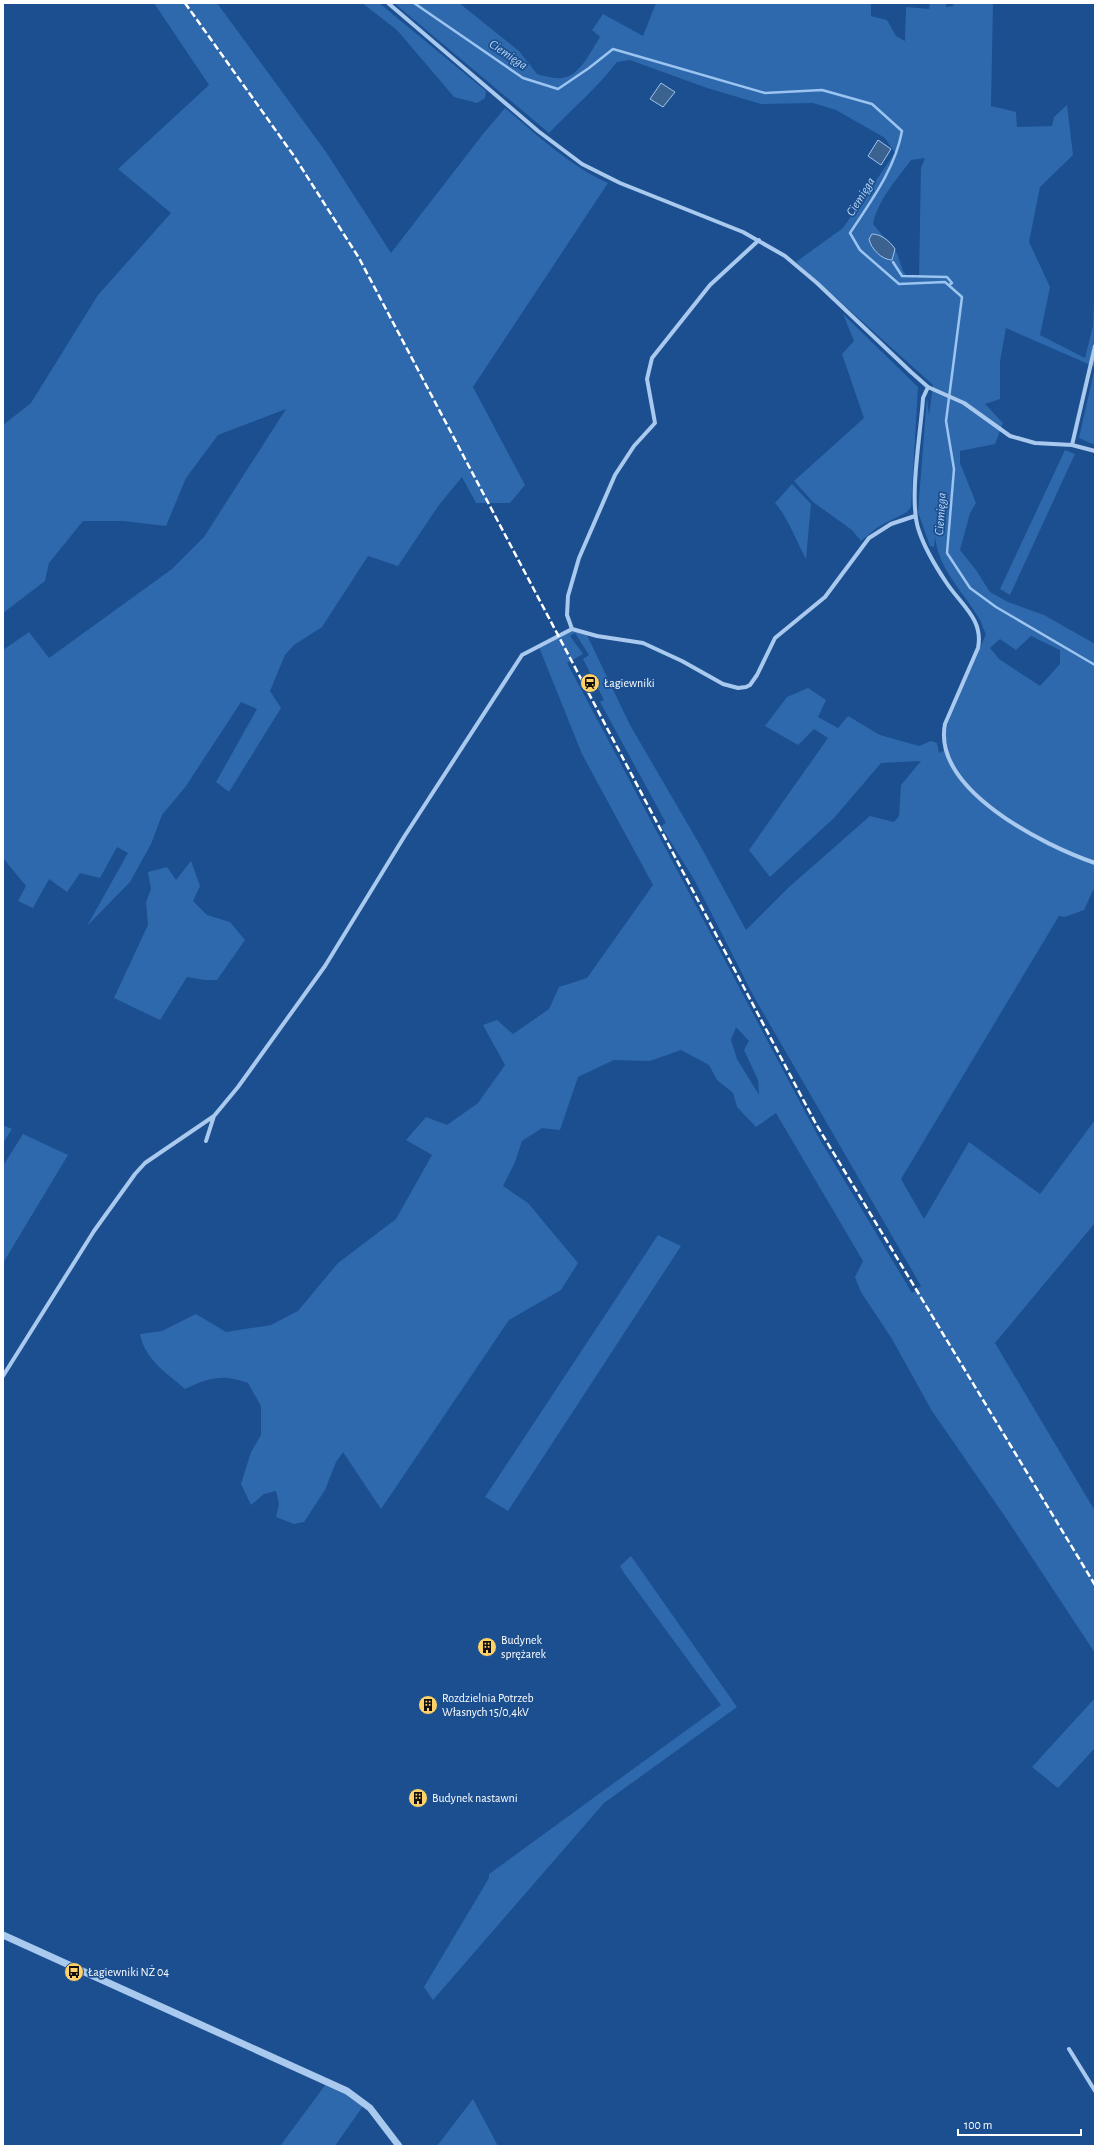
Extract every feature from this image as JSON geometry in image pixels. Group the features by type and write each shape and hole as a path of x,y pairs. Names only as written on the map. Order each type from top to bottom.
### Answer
{"street":[{"path":"388,3 538,131 582,164 620,182 743,232 759,240 801,269 928,387 964,404 1002,432 1017,439 1035,443 1072,445 1095,452"},
{"path":"572,629 567,615 568,596 579,558 615,475 634,446 655,423 647,379 652,358 710,285 759,240"},
{"path":"1072,445 1095,346"},
{"path":"928,387 924,398 915,496 915,516 928,550 946,582 975,619 979,637 978,648 945,724 944,743 948,755 965,783 1007,819 1040,839 1095,863"},
{"path":"3,1376 94,1231 134,1174 151,1159 214,1116 238,1087 325,966 404,837 451,767 522,655 572,629 603,637 642,643 682,661 724,684 738,688 746,687 750,685 757,675 775,638 830,591 869,538 891,524 915,516"},
{"path":"206,1141 214,1116"},
{"path":"3,1935 347,2091 370,2108 399,2146"},
{"path":"1069,2049 1095,2091"}],"shaded area":[{"path":"154,3 217,3 326,152 391,253 483,134 505,108 567,159 608,183 473,387 525,485 510,503 476,503 462,477 439,505 398,566 368,556 322,627 294,645 285,655 270,691 281,708 229,792 216,782 257,709 241,702 186,786 162,815 151,844 130,882 87,926 128,853 117,847 100,878 80,873 67,892 49,879 33,908 18,901 26,886 3,858 3,650 29,632 49,658 172,569 204,537 286,409 218,435 186,478 166,526 123,521 83,521 49,563 45,581 3,613 3,425 31,403 98,295 171,213 118,169 209,85"},
{"path":"362,3 379,3 486,91 485,98 477,103 454,97 397,30"},
{"path":"394,3 459,3 519,51 537,74 562,78 574,73 589,56 600,37 592,30 603,14 643,36 656,3 871,3 871,16 887,20 896,36 905,41 906,7 929,9 930,3 946,3 946,7 953,6 954,3 993,3 991,106 1016,112 1017,127 1052,126 1054,117 1067,105 1073,155 1040,187 1029,242 1050,287 1040,335 1085,358 1093,326 1095,273 1095,367 1006,328 1000,361 1000,399 985,404 1003,423 995,444 960,451 960,463 976,503 970,513 960,550 976,570 990,592 1008,602 1044,615 1095,644 1095,886 1084,910 1065,917 1059,916 901,1179 924,1219 969,1142 1040,1194 1095,1120 1095,1223 995,1343 1095,1511 1095,1653 1006,1518 932,1411 892,1339 861,1292 855,1277 863,1261 776,1113 756,1127 737,1107 733,1093 717,1080 709,1065 681,1050 650,1061 614,1060 578,1077 560,1130 542,1128 522,1141 515,1162 503,1186 528,1203 578,1263 561,1290 509,1320 381,1509 343,1452 336,1462 325,1490 304,1522 294,1524 276,1517 279,1504 276,1491 264,1494 251,1505 241,1484 251,1452 261,1435 261,1406 248,1383 231,1378 216,1378 209,1379 185,1389 152,1359 143,1343 140,1334 162,1331 196,1314 226,1332 271,1325 298,1311 338,1263 396,1219 432,1155 406,1140 426,1117 447,1125 478,1103 505,1065 483,1025 497,1020 513,1034 549,1009 559,987 587,978 653,885 582,754 539,647 570,631 586,633 630,725 701,847 746,930 789,887 870,816 894,822 899,816 901,785 921,761 881,763 834,818 770,877 749,850 828,738 814,729 798,745 765,726 787,697 808,688 826,700 818,717 838,728 848,716 880,735 919,746 931,741 937,743 939,753 948,749 945,735 948,723 986,634 972,607 946,569 937,548 935,536 934,547 930,546 918,512 927,397 929,416 933,385 796,262 843,228 895,153 885,138 836,110 813,103 761,104 707,88 630,60 617,62 593,90 549,133","holes":["925,158 921,168 919,278 907,276 903,271 897,253 873,224 875,215 884,198 911,160","575,633 589,655 583,659 604,700 600,702 666,823 661,826 695,881 754,997 921,1286 912,1293 819,1138 567,663 583,654 570,636","1031,636 1060,650 1060,664 1040,686 999,659 990,648 1000,639 1016,650","736,1027 749,1041 744,1050 758,1080 759,1095 737,1059 731,1040"]},
{"path":"661,83 675,92 663,107 650,99"},
{"path":"878,140 891,149 881,165 868,156"},
{"path":"872,234 882,237 893,246 895,249 892,260 884,258 875,250 869,239"},
{"path":"843,314 918,387 911,507 907,512 878,527 861,541 852,530 813,502 794,481 864,418 842,354 854,341"},
{"path":"1095,367 1095,445 1079,438"},
{"path":"1065,450 1075,454 1010,595 1000,589"},
{"path":"792,484 811,504 806,559 788,522 775,503"},
{"path":"191,861 200,886 193,901 207,915 230,922 245,940 217,980 187,977 160,1020 114,998 148,925 146,902 151,889 148,872 167,867 176,880"},
{"path":"3,1125 12,1129 3,1143"},
{"path":"23,1134 68,1155 3,1263 3,1166"},
{"path":"658,1235 681,1246 508,1511 485,1497"},
{"path":"631,1556 737,1707 604,1803 433,2000 424,1987 489,1878 489,1874 721,1705 624,1573 620,1566"},
{"path":"1095,1698 1095,1748 1058,1788 1032,1767"},
{"path":"326,2084 352,2096 363,2106 335,2146 280,2146"},
{"path":"473,2099 498,2146 437,2146"}],"waterway":[{"name":"Ciemięga","path":"414,3 523,78 558,89 589,68 613,49 765,93 822,90 872,104 902,131 899,145 888,172 874,197 850,233 860,250 899,284 945,282 962,297 946,421 954,469 947,553 970,588 996,607 1095,665"},
{"path":"893,262 902,276 947,277 952,283 949,285"}],"railway":[{"path":"185,3 294,156 359,258 816,1124 1095,1585"}],"place":[{"name":"Łagiewniki","path":"590,683"},
{"name":"Budynek sprężarek","path":"487,1647"},
{"name":"Rozdzielnia Potrzeb Własnych 15/0,4kV","path":"428,1705"},
{"name":"Budynek nastawni","path":"418,1798"},
{"name":"Łagiewniki NŻ 04","path":"74,1972"}]}
